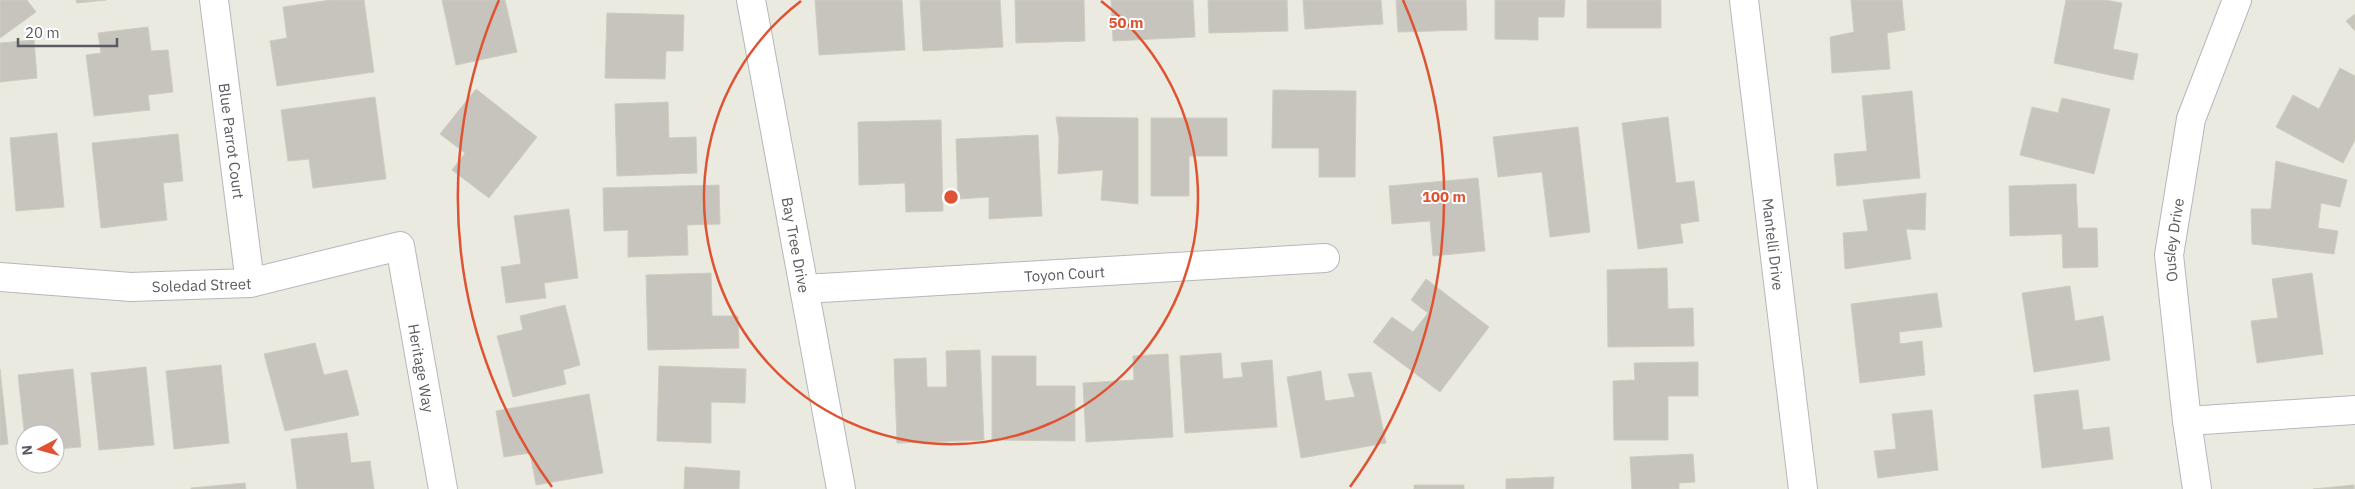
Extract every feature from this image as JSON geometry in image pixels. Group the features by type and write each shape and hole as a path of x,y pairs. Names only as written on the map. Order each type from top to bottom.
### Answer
{"street":[{"name":"Blue Parrot Court","path":"214,0 250,283"},
{"name":"Bay Tree Drive","path":"751,0 841,489"},
{"name":"Mantelli Drive","path":"1744,0 1802,489"},
{"name":"Ousley Drive","path":"2197,489 2186,421 2169,255 2190,119 2235,1"},
{"name":"Soledad Street","path":"0,277 131,287 250,283 400,246"},
{"name":"Heritage Way","path":"400,246 443,489"},
{"name":"Toyon Court","path":"805,289 1325,258"},
{"path":"2186,421 2355,410"}],"building":[{"path":"0,0 27,0 36,12 0,38"},
{"path":"76,0 106,0 77,3"},
{"path":"330,0 364,0 374,72 277,86 270,41 287,38 283,7"},
{"path":"442,0 505,0 517,52 456,65"},
{"path":"815,0 902,0 905,50 819,55"},
{"path":"920,0 1000,0 1003,47 923,51"},
{"path":"1015,0 1084,0 1085,41 1016,43"},
{"path":"1111,0 1193,0 1195,37 1113,41"},
{"path":"1208,0 1287,0 1288,31 1209,33"},
{"path":"1303,0 1381,0 1383,24 1305,29"},
{"path":"1396,0 1466,0 1467,30 1398,32"},
{"path":"1495,0 1565,0 1564,17 1538,17 1538,40 1495,39"},
{"path":"1587,0 1661,0 1661,28 1587,28"},
{"path":"1851,0 1902,0 1905,30 1887,33 1890,69 1832,73 1830,37 1854,32"},
{"path":"2066,0 2105,0 2122,3 2113,49 2138,54 2133,80 2054,63"},
{"path":"607,13 684,15 683,51 666,51 665,79 605,78"},
{"path":"2355,14 2355,31 2346,21"},
{"path":"148,27 151,51 168,50 173,92 148,95 150,110 94,116 86,55 101,53 98,33"},
{"path":"34,40 37,78 0,82 0,43"},
{"path":"2340,68 2355,76 2355,140 2343,163 2276,127 2293,95 2319,109"},
{"path":"476,89 537,137 489,198 452,170 465,153 440,134"},
{"path":"1273,90 1356,91 1355,177 1319,177 1319,148 1272,148"},
{"path":"1912,91 1920,178 1837,186 1834,154 1867,151 1862,96"},
{"path":"375,97 386,179 313,188 309,159 288,161 281,110"},
{"path":"2062,98 2110,109 2094,174 2020,155 2032,107 2058,113"},
{"path":"668,102 669,138 696,137 697,173 617,176 615,104"},
{"path":"1056,117 1138,118 1138,204 1101,200 1103,170 1058,174 1059,138"},
{"path":"1668,117 1676,183 1694,181 1699,221 1680,224 1683,243 1638,249 1622,123"},
{"path":"1151,118 1227,118 1227,156 1189,156 1189,196 1151,196"},
{"path":"941,120 943,211 906,212 905,183 859,185 858,122"},
{"path":"1578,127 1590,232 1550,237 1542,172 1498,177 1493,137"},
{"path":"57,133 64,207 16,211 10,138"},
{"path":"178,134 183,181 163,183 167,220 101,228 92,143"},
{"path":"1038,135 1042,216 989,219 989,197 958,199 956,139"},
{"path":"2276,161 2347,180 2340,207 2321,203 2318,228 2338,231 2334,254 2252,244 2251,209 2271,209"},
{"path":"1478,178 1485,251 1433,256 1430,221 1392,224 1389,186"},
{"path":"2076,184 2078,228 2097,228 2098,267 2063,268 2062,234 2010,236 2009,186"},
{"path":"719,185 720,224 687,225 688,255 628,257 628,230 604,231 603,188"},
{"path":"1926,193 1925,230 1906,229 1911,259 1845,269 1843,233 1868,231 1863,200"},
{"path":"569,209 578,278 544,283 546,298 506,303 501,267 521,264 514,216"},
{"path":"1667,268 1668,309 1693,308 1694,346 1608,347 1607,270"},
{"path":"711,273 712,316 738,316 739,348 648,350 646,275"},
{"path":"2312,273 2323,354 2257,363 2251,321 2278,318 2272,279"},
{"path":"1426,279 1489,327 1440,392 1373,342 1392,317 1413,332 1428,313 1411,300"},
{"path":"2070,286 2075,321 2103,316 2110,360 2034,372 2022,293"},
{"path":"1937,293 1942,327 1899,332 1900,344 1922,341 1925,375 1860,383 1851,304"},
{"path":"565,305 580,365 563,370 566,384 513,397 497,336 523,330 520,316"},
{"path":"315,343 324,375 347,370 359,415 285,431 264,354"},
{"path":"980,350 984,440 897,443 894,359 926,358 927,387 947,387 946,351"},
{"path":"1221,353 1223,379 1243,377 1241,363 1272,360 1277,427 1185,433 1180,356"},
{"path":"1168,354 1173,437 1086,442 1083,383 1134,380 1133,356"},
{"path":"992,356 1036,356 1036,386 1075,386 1075,441 992,440"},
{"path":"1698,362 1698,396 1668,396 1668,440 1614,440 1613,381 1635,380 1634,363"},
{"path":"221,365 229,443 174,449 166,371"},
{"path":"659,366 746,369 745,403 711,402 711,443 657,441"},
{"path":"146,367 154,445 99,450 91,373"},
{"path":"0,369 8,444 0,445"},
{"path":"73,369 81,447 65,448 65,424 23,424 18,375"},
{"path":"1321,371 1325,401 1355,397 1348,374 1371,372 1386,443 1301,458 1287,377"},
{"path":"2078,390 2083,430 2109,427 2113,459 2042,468 2034,395"},
{"path":"589,394 603,473 536,485 530,453 504,457 496,411"},
{"path":"1932,410 1938,470 1878,478 1874,451 1896,449 1892,414"},
{"path":"347,433 351,463 370,461 374,489 297,489 291,439"},
{"path":"1693,454 1695,482 1679,483 1679,489 1632,489 1630,457"},
{"path":"685,467 740,471 739,489 684,489"},
{"path":"1554,477 1553,489 1506,489 1506,479"},
{"path":"245,483 246,489 191,489 191,488"},
{"path":"1414,485 1464,485 1464,489 1414,489"},
{"path":"2354,485 2354,489 2313,489"}]}
